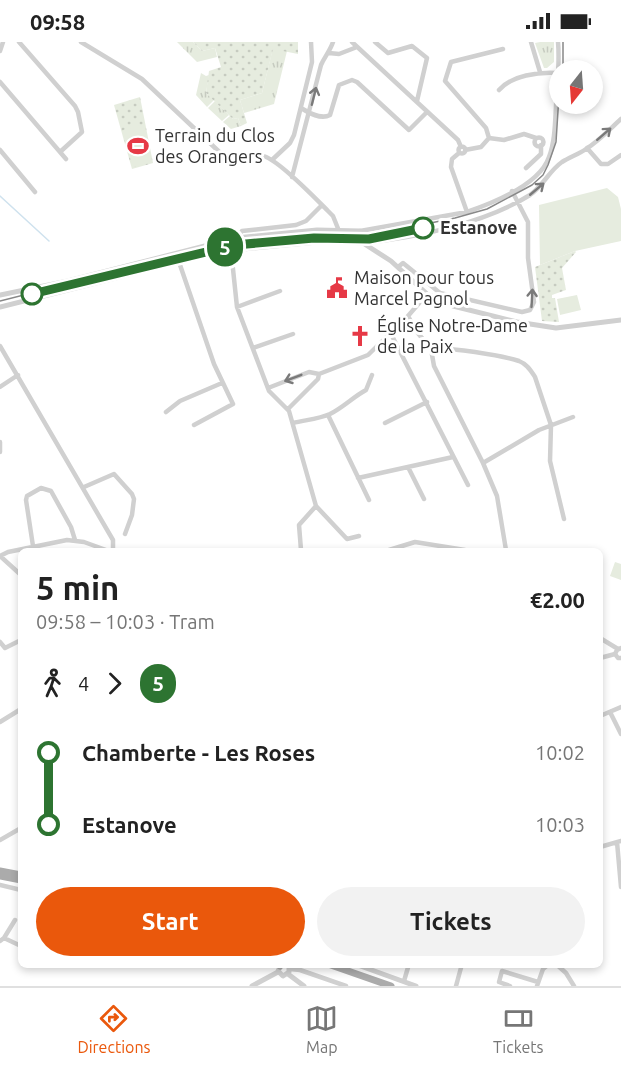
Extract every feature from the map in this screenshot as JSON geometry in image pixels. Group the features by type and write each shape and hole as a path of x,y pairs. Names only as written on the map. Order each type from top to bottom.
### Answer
{"main road":[{"path":"0,871 18,874"},
{"path":"0,876 18,879"},
{"path":"339,968 391,986"}],"street":[{"path":"0,51 3,42"},
{"path":"19,42 78,112 82,132 60,152"},
{"path":"81,42 142,79 230,162 259,156 273,159 333,216 339,231 339,242"},
{"path":"273,159 292,141 313,54 311,42"},
{"path":"292,177 321,65 333,42"},
{"path":"352,42 458,140 463,149"},
{"path":"375,42 388,53 412,46 427,58 417,101"},
{"path":"531,42 540,72"},
{"path":"557,60 558,42"},
{"path":"313,54 319,56 339,54 357,46"},
{"path":"489,138 486,128 445,81 451,62 503,49"},
{"path":"499,90 507,83 540,72 549,73"},
{"path":"301,108 309,114 323,117 330,115 339,85 352,80 409,130 427,112"},
{"path":"0,82 66,159"},
{"path":"0,295 74,279 236,238 317,230 360,231 467,212 482,207 533,179 544,168 550,156 553,141 555,114"},
{"path":"0,307 231,250 312,241 363,243 409,236 449,226 499,210 518,201 537,189 562,163 587,148 621,119"},
{"path":"489,138 504,140 524,134 541,138 543,140 541,154 526,168"},
{"path":"463,149 481,147 489,138"},
{"path":"587,148 601,164 608,164 621,155"},
{"path":"463,149 462,154 459,153 452,159 451,167 467,212"},
{"path":"0,150 35,192"},
{"path":"399,265 405,264 445,295 522,312 530,310 534,303 528,258 529,227 512,191"},
{"path":"236,238 242,231 306,221 322,205"},
{"path":"360,231 363,243 399,265 427,294 453,306 542,326 574,327 621,320"},
{"path":"231,250 237,307 268,388 288,409 316,506 347,539 359,536"},
{"path":"179,262 222,383 233,404 194,425"},
{"path":"237,307 280,291"},
{"path":"268,388 309,372 319,374 368,355 427,294"},
{"path":"408,315 417,332 431,349 434,366 483,463 501,506 506,548"},
{"path":"390,332 468,485"},
{"path":"253,348 293,334"},
{"path":"0,346 84,487 113,540 112,548"},
{"path":"431,349 446,348 520,361 536,377 551,425 550,461 564,519"},
{"path":"288,409 318,379 319,374"},
{"path":"0,387 18,375"},
{"path":"293,423 328,415 343,406 366,390 372,375"},
{"path":"166,412 180,401 222,383"},
{"path":"385,423 427,402"},
{"path":"328,415 369,500"},
{"path":"483,463 551,425 573,417"},
{"path":"0,442 0,452"},
{"path":"358,478 453,457"},
{"path":"408,467 424,500"},
{"path":"84,487 114,474 118,477 134,499 132,515 125,534"},
{"path":"33,546 26,500 27,496 41,488 51,491 71,527 75,540"},
{"path":"301,548 299,525 316,506"},
{"path":"26,548 75,540 100,548"},
{"path":"394,548 415,542 450,548"},
{"path":"408,543 410,548"},
{"path":"0,556 18,551"},
{"path":"0,556 18,572"},
{"path":"603,640 618,650"},
{"path":"0,642 5,648 18,642"},
{"path":"603,657 618,650"},
{"path":"618,650 616,657 621,658"},
{"path":"603,716 621,707"},
{"path":"0,722 18,712"},
{"path":"610,712 621,734"},
{"path":"0,840 18,830"},
{"path":"603,846 619,841 621,887"},
{"path":"0,885 18,889"},
{"path":"15,920 2,940 18,945"},
{"path":"252,986 283,968 300,970 346,986"},
{"path":"283,968 304,986"},
{"path":"367,968 416,986"},
{"path":"404,981 408,968"},
{"path":"456,986 461,968"},
{"path":"510,986 499,982 502,970 537,984 544,968"},
{"path":"560,968 574,986"}],"green space":[{"path":"177,42 193,42 202,51 215,48 217,57 197,62"},
{"path":"193,42 298,42 298,54 273,49 262,93 240,100 247,123 241,126 238,118 233,119 206,93 209,71 221,67 215,48 202,51"},
{"path":"554,42 554,60 549,60 547,68 544,68 535,43"},
{"path":"273,48 287,51 274,104 244,113 240,100 262,93"},
{"path":"201,73 209,75 206,93 214,100 207,107 196,95"},
{"path":"140,97 153,163 132,169 114,105"},
{"path":"215,101 229,115 222,121 208,108"},
{"path":"230,116 233,119 238,118 241,126 231,129 223,122"},
{"name":"Terrain du Clos des Orangers","path":"142,125 152,162 133,167 123,130"},
{"path":"607,188 618,197 621,209 621,241 575,251 540,265 539,205"},
{"path":"321,233 322,239 225,249 223,242"},
{"path":"219,242 221,250 58,291 56,284"},
{"path":"575,251 562,268 566,290 552,295 552,298 555,298 559,322 542,321 535,267"},
{"path":"577,295 581,310 560,315 557,299"},
{"path":"615,562 621,564 621,580 610,576"}],"waterway":[{"path":"0,196 49,241"}],"tram line":[{"path":"563,42 563,60"},
{"path":"0,301 221,245 314,234 367,236 487,209 532,185 543,175 556,142 558,114"},
{"name":"5","path":"32,294 235,245 314,238 362,240 423,228"}],"place":[{"name":"Terrain du Clos des Orangers","path":"138,146"},
{"name":"Estanove","path":"423,228"},
{"name":"Maison pour tous Marcel Pagnol","path":"337,288"},
{"name":"Église Notre-Dame de la Paix","path":"360,336"}]}
